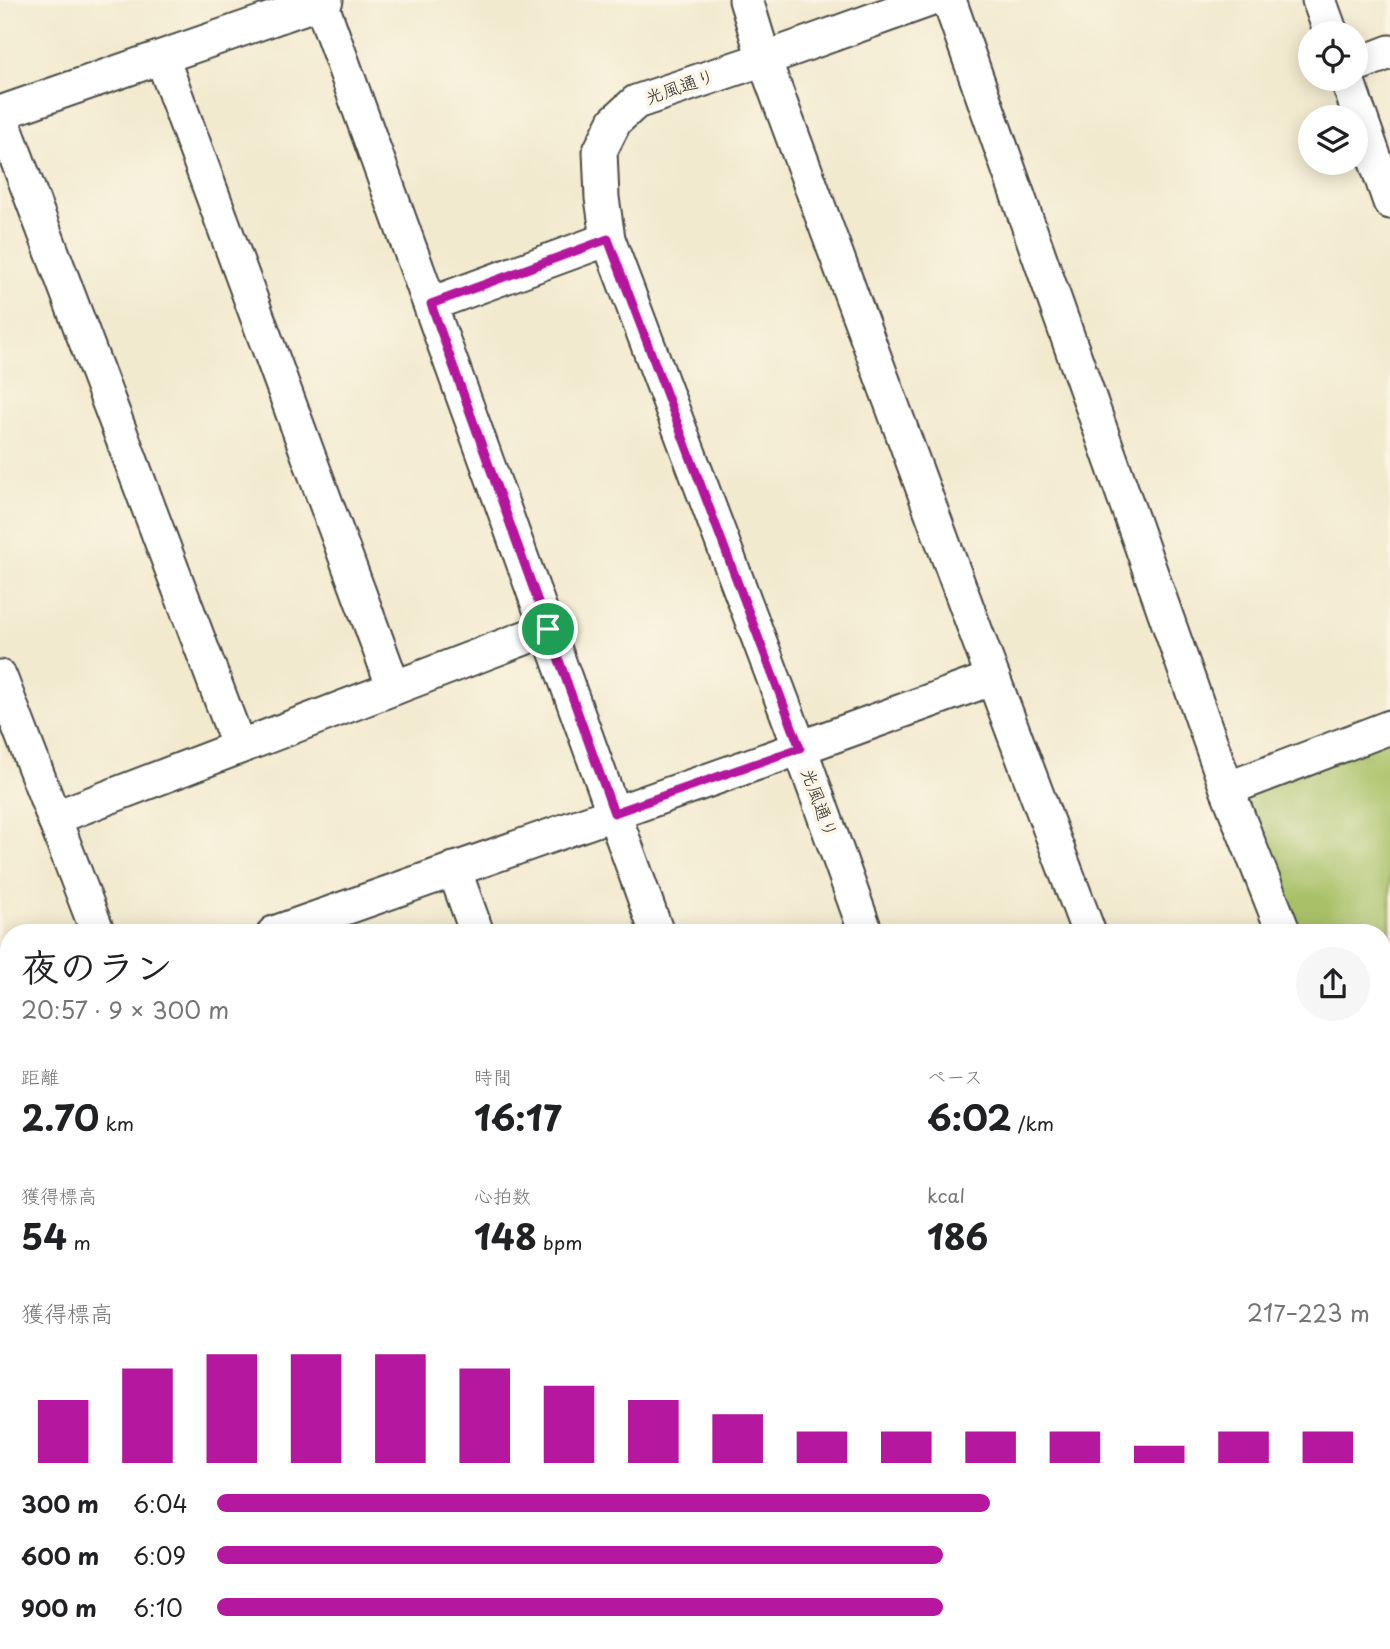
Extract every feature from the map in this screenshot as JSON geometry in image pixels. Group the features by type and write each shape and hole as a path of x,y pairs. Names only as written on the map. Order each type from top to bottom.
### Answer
{"street":[{"path":"746,0 764,59 1086,924"},
{"name":"光風通り","path":"863,924 800,748 608,239 602,198 600,151 615,121 636,102 929,0"},
{"path":"949,0 1227,789 1280,924"},
{"path":"1319,0 1327,21"},
{"path":"239,747 0,113 322,1 654,924"},
{"path":"1368,60 1390,52"},
{"path":"162,58 394,688"},
{"path":"1351,91 1390,202"},
{"path":"431,304 608,239"},
{"path":"54,818 548,629"},
{"path":"0,677 95,924"},
{"path":"307,924 993,678"},
{"path":"1227,789 1390,727"},
{"path":"454,869 474,924"}],"green space":[{"path":"1390,728 1390,924 1280,924 1227,789"}],"route":[{"path":"608,239 800,748 614,813 548,629 431,304 608,239"}]}
